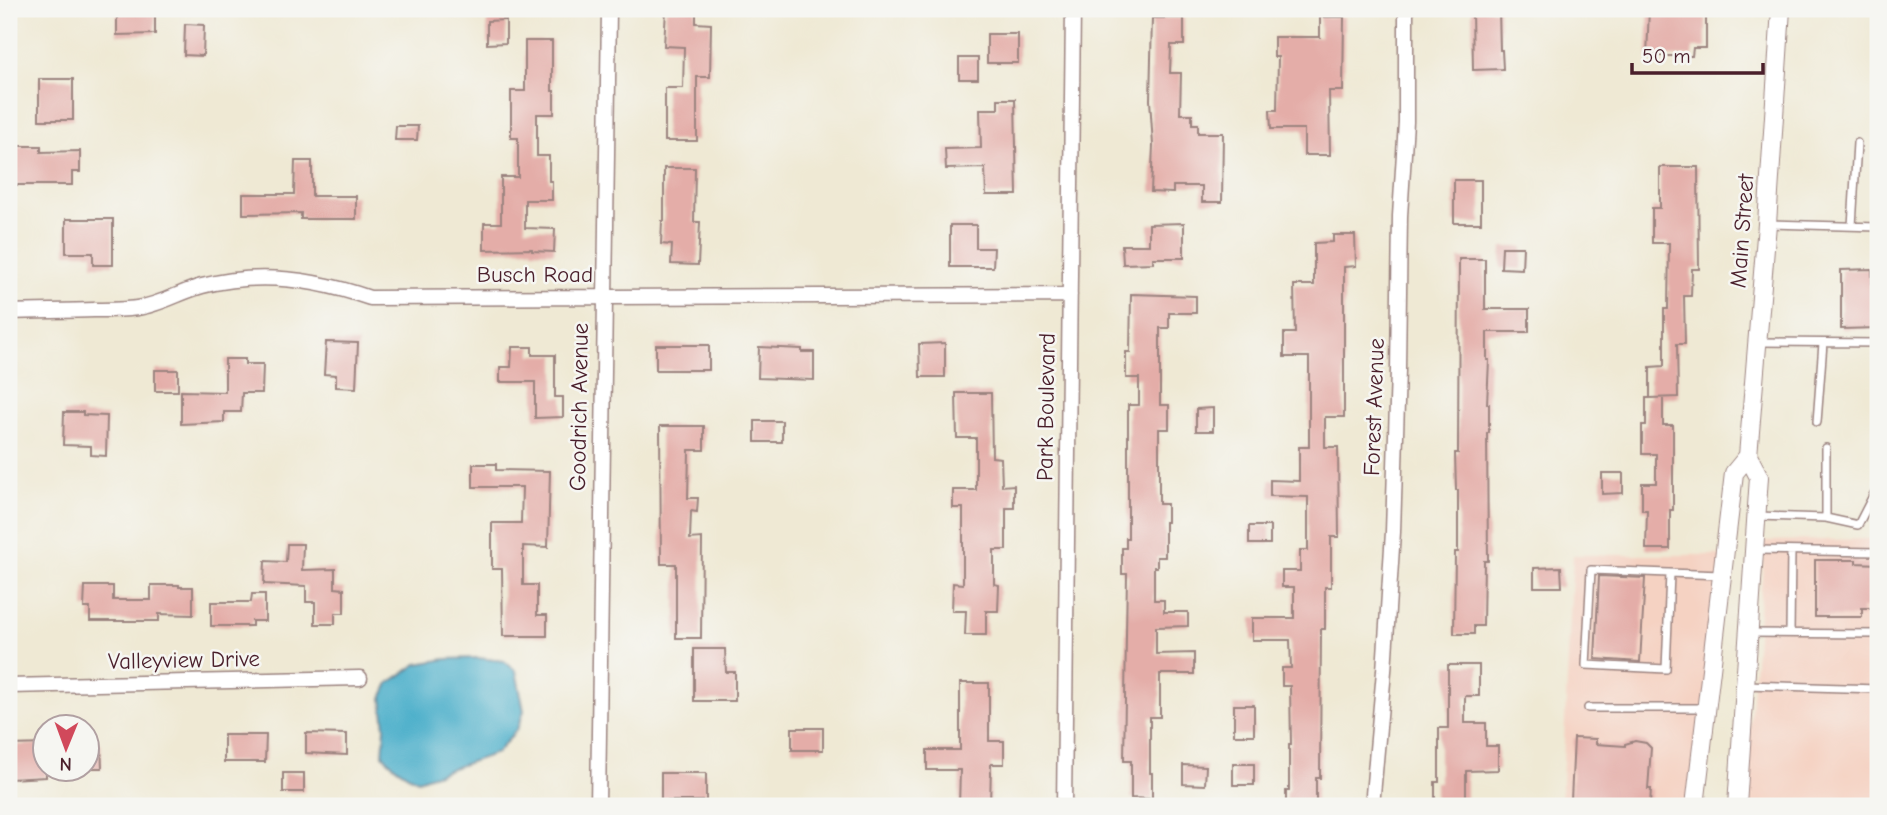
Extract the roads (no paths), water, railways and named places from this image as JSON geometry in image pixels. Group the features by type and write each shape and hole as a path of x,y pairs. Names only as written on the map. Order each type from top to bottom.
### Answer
{"street":[{"name":"Goodrich Avenue","path":"598,806 609,9"},
{"name":"Park Boulevard","path":"1064,806 1073,9"},
{"name":"Forest Avenue","path":"1373,806 1393,532 1399,216 1406,122 1405,9"},
{"name":"Main Street","path":"1738,805 1759,477 1748,456 1781,9"},
{"name":"Busch Road","path":"9,312 134,309 202,286 257,278 315,282 370,298 1070,295"},
{"name":"Main Street","path":"1695,806 1734,473 1748,456"},
{"name":"Valleyview Drive","path":"9,686 360,678"}],"lane":[{"path":"1852,226 1857,143"},
{"path":"1767,224 1878,227"},
{"path":"1758,342 1878,343"},
{"path":"1818,422 1823,343"},
{"path":"1826,448 1826,518"},
{"path":"1757,516 1826,518 1858,525 1878,486"},
{"path":"1754,550 1878,552"},
{"path":"1790,634 1791,551"},
{"path":"1670,574 1666,669 1586,665 1591,570 1722,575"},
{"path":"1748,633 1878,634"},
{"path":"1745,685 1878,689"},
{"path":"1588,708 1706,708"}],"water":[{"path":"478,658 504,661 516,671 524,711 517,729 497,753 418,780 391,763 383,755 385,728 382,698 389,683 417,664 446,659"}]}
